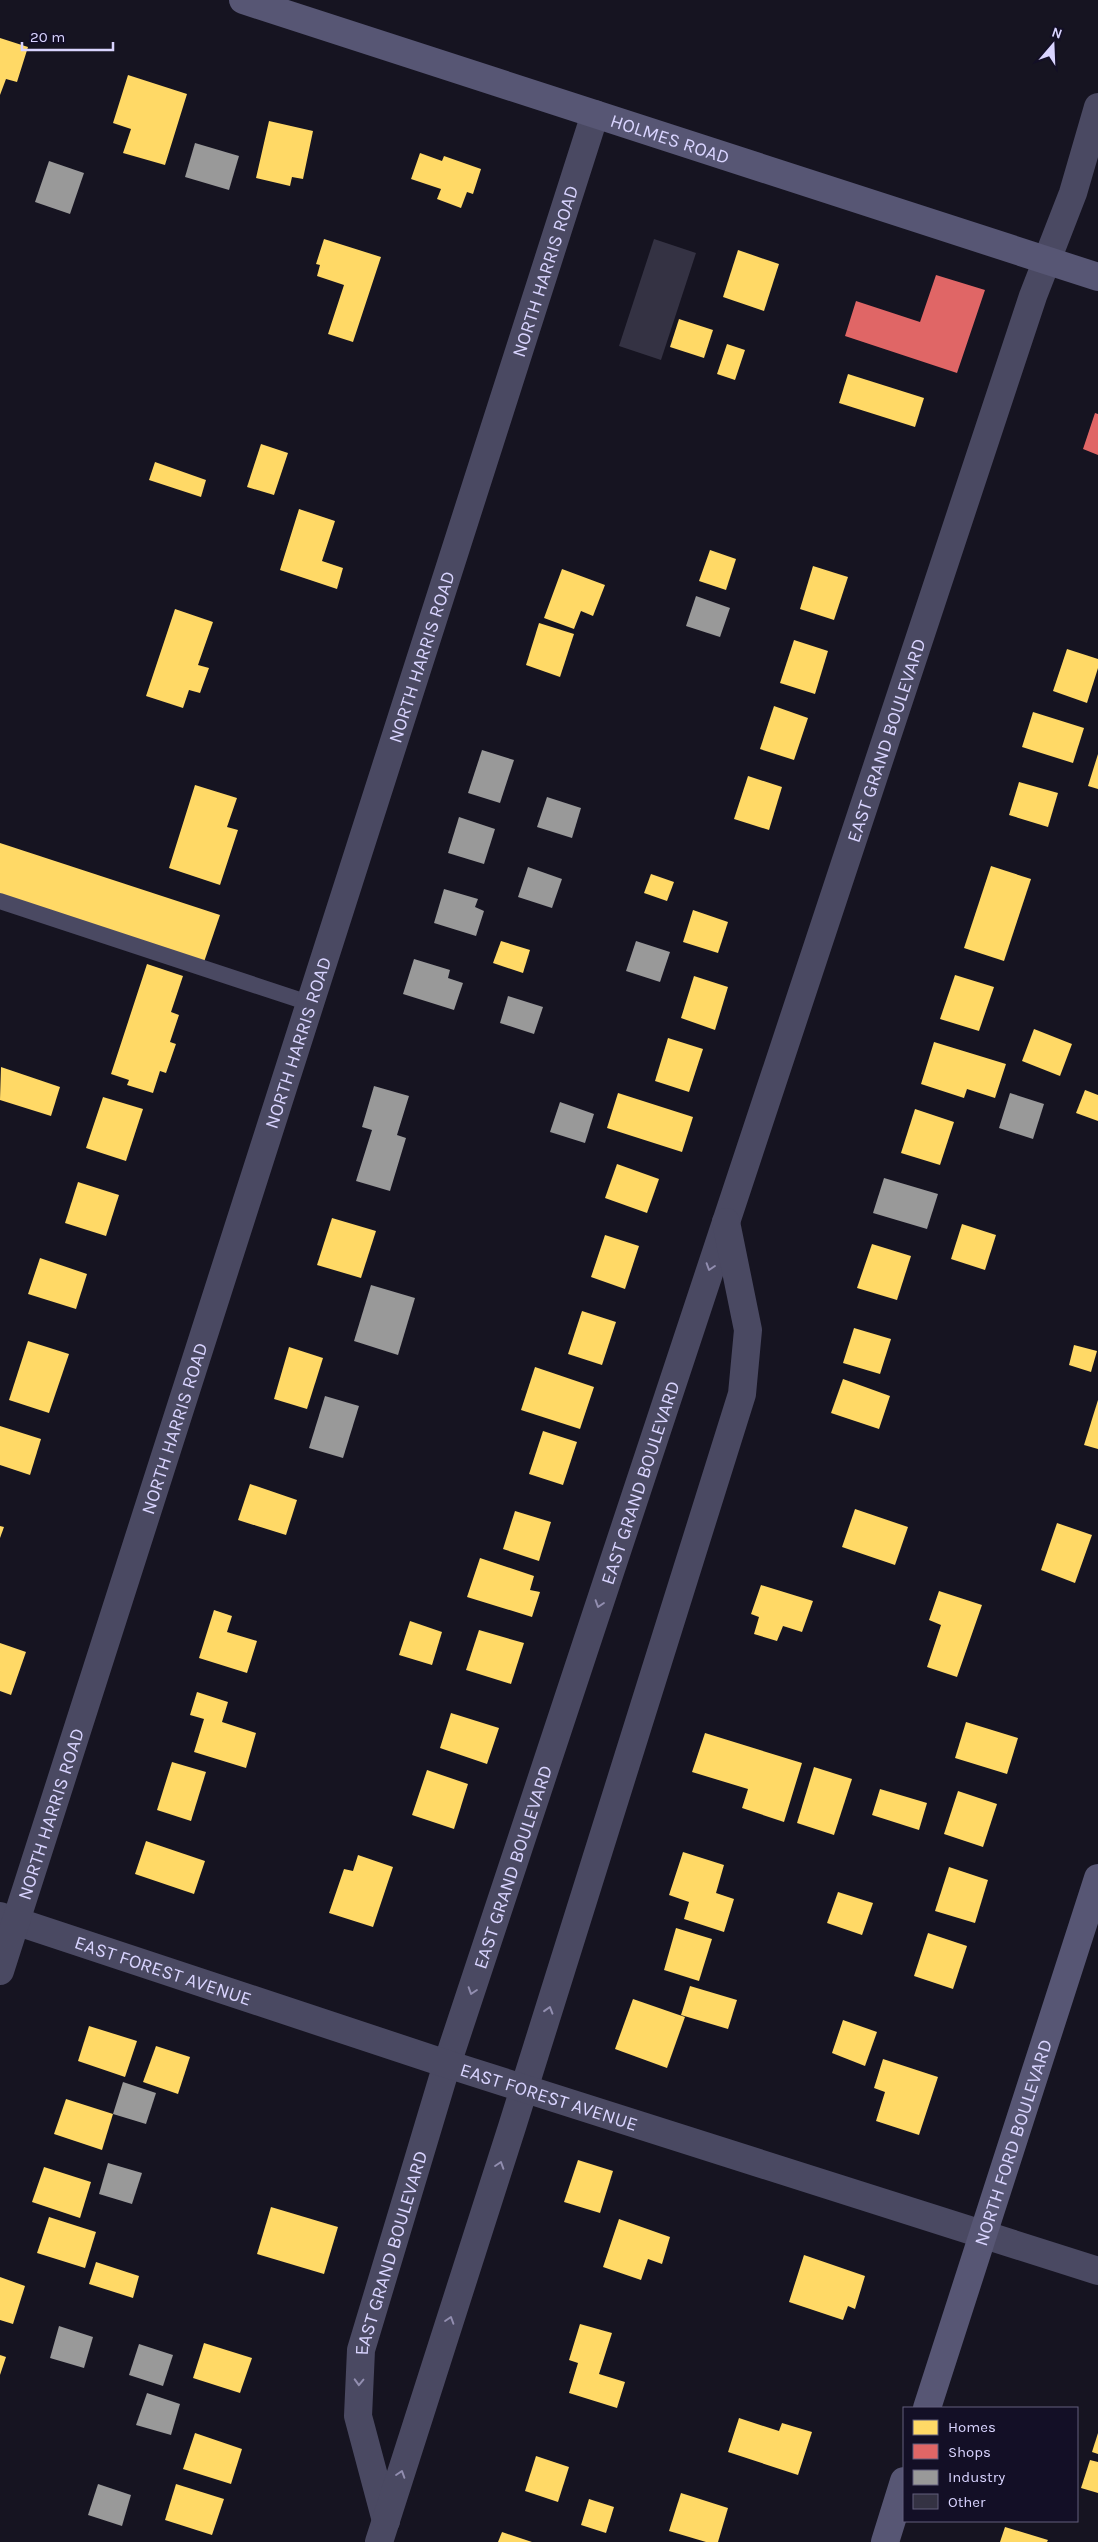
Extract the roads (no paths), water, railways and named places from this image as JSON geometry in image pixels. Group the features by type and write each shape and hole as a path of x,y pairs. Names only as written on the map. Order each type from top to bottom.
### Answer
{"main road":[{"name":"HOLMES ROAD","path":"243,0 1098,277"},
{"name":"NORTH FORD BOULEVARD","path":"927,2407 1098,1878"},
{"path":"885,2542 903,2484"}],"street":[{"name":"EAST GRAND BOULEVARD","path":"382,2531 358,2416 361,2350 447,2064 725,1221 1046,260 1073,193 1098,107"},
{"name":"NORTH HARRIS ROAD","path":"0,1971 8,1919 309,1003 595,114"},
{"name":"EAST GRAND BOULEVARD","path":"382,2531 524,2089 742,1394 748,1330 725,1221"},
{"name":"EAST FOREST AVENUE","path":"8,1919 524,2089 1098,2271"}],"lane":[{"path":"0,901 309,1003"}]}
